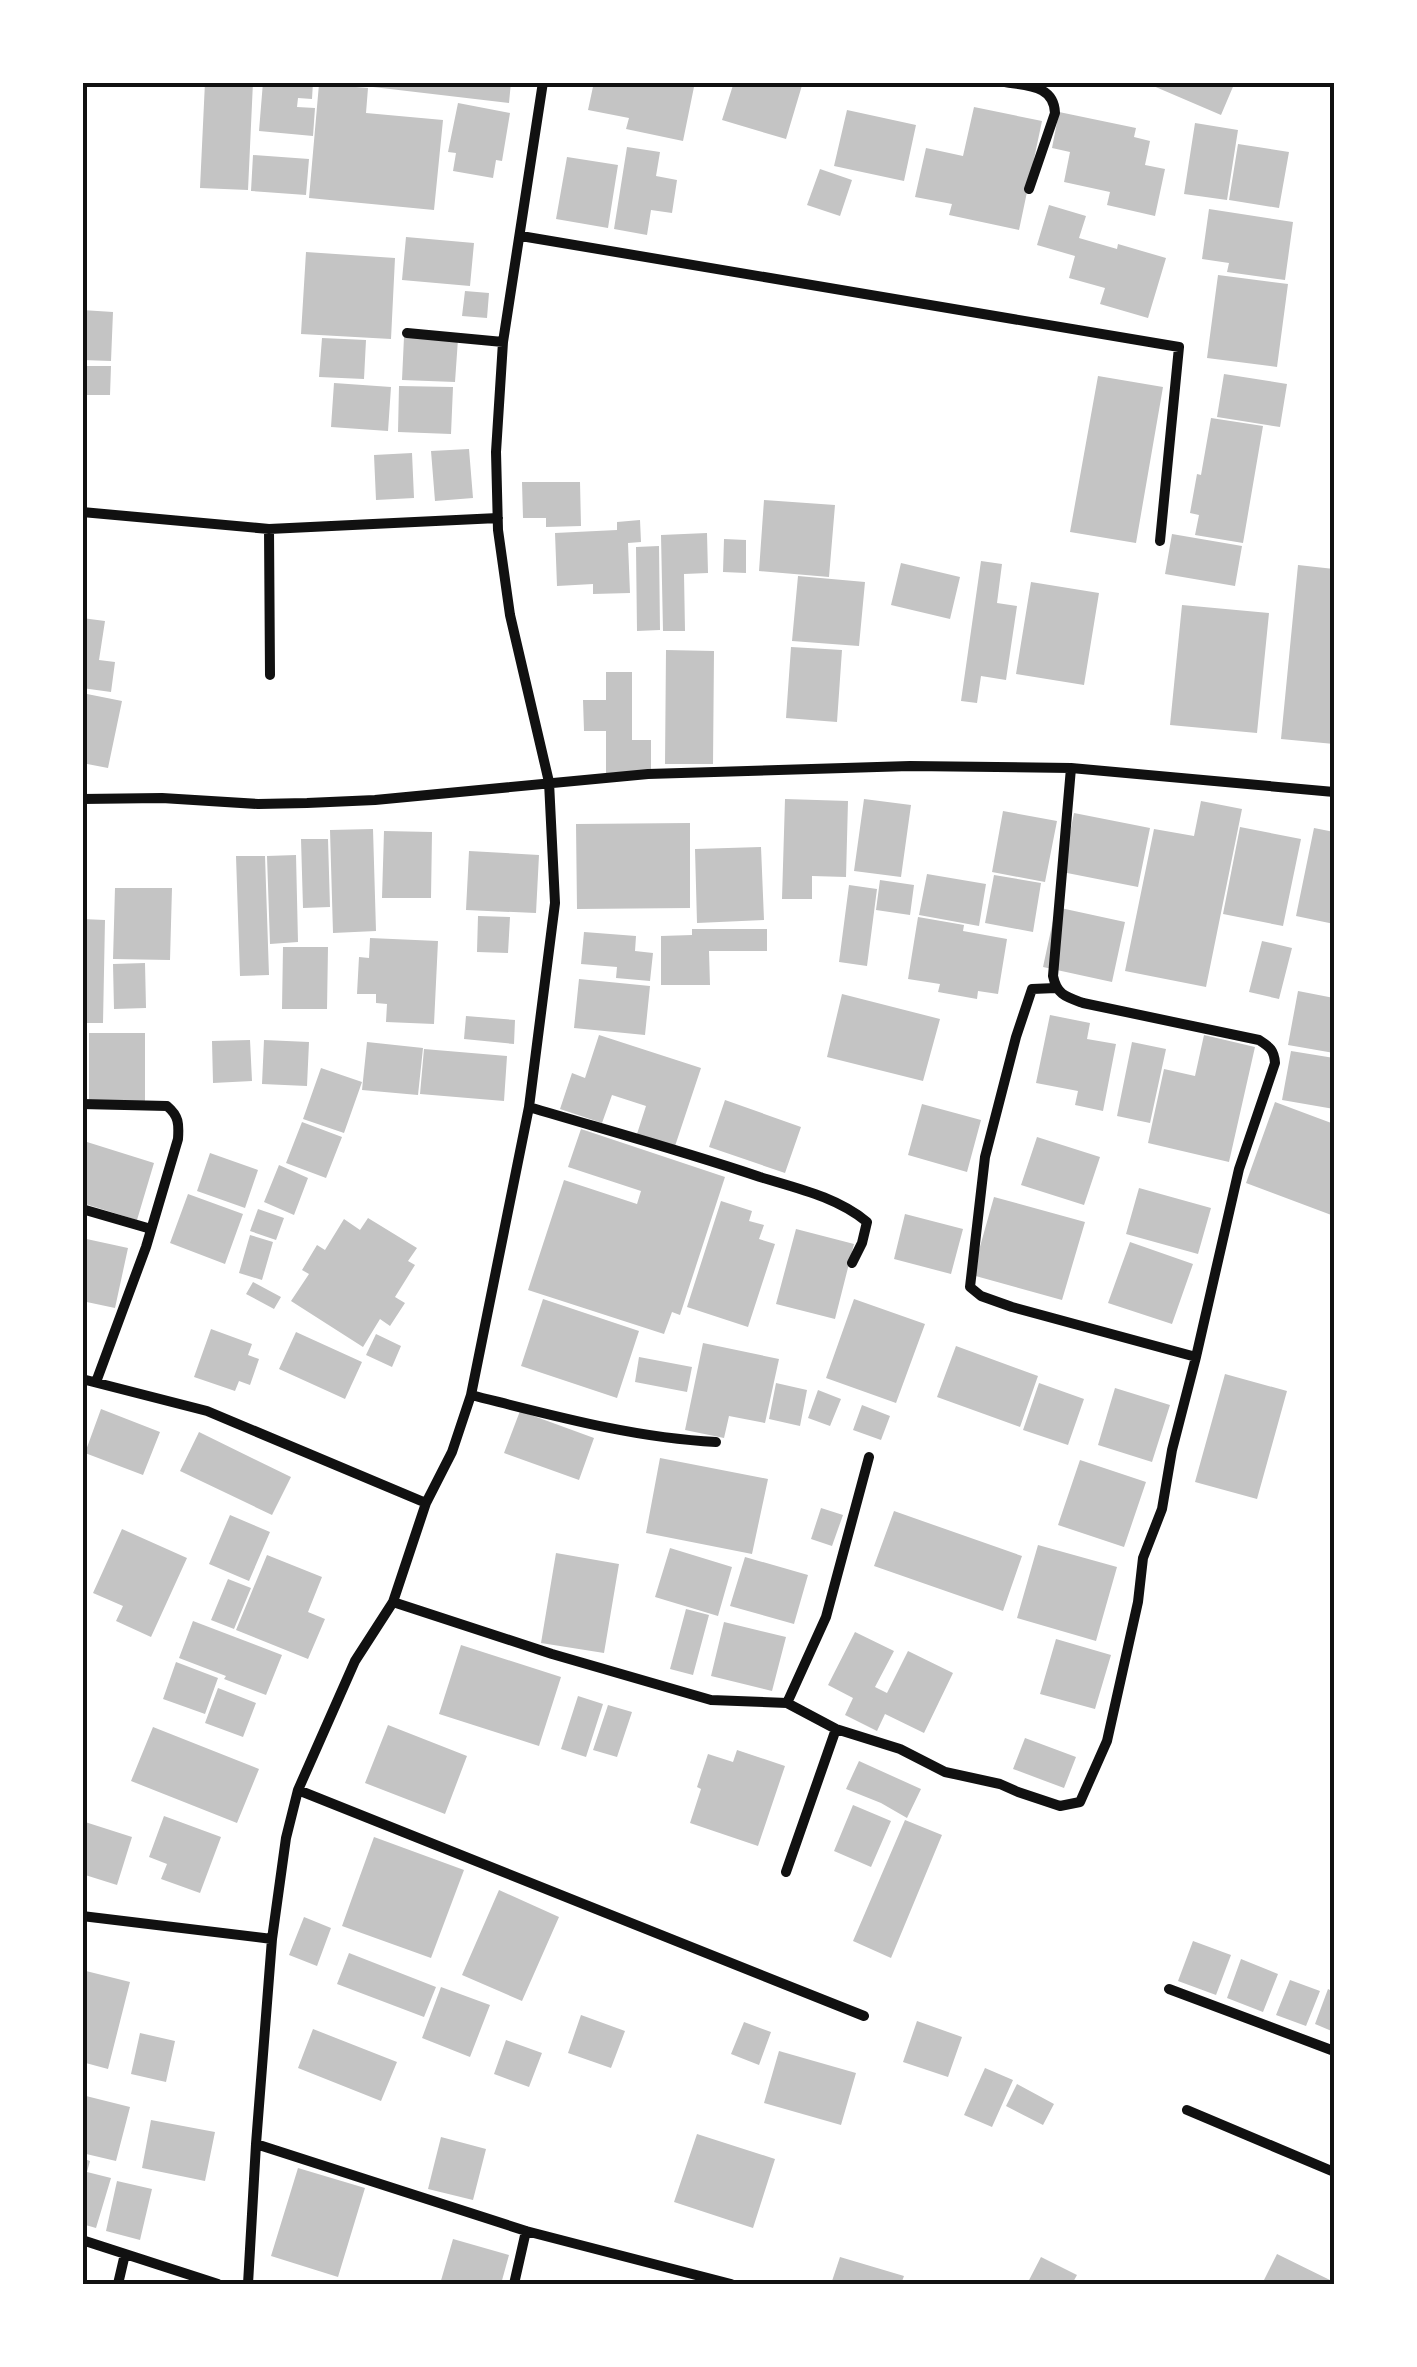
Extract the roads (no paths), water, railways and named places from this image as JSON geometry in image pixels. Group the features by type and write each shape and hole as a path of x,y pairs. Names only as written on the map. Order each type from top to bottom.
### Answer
{"street":[{"path":"248,2284 272,1939 286,1838 298,1790 355,1661 393,1602 426,1504 452,1452 470,1396 528,1108 555,903 550,782 510,614 498,518 496,452 504,342 543,82"},
{"path":"1005,82 1039,88 1055,102 1055,113 1029,189"},
{"path":"521,236 1179,347 1160,542"},
{"path":"407,334 504,342"},
{"path":"82,512 269,529 498,518"},
{"path":"269,529 270,675"},
{"path":"82,799 306,803 648,774 854,768 1071,768 1334,792"},
{"path":"393,1602 711,1700 787,1702 836,1728 900,1750 945,1772 1000,1784 1060,1806 1080,1802 1107,1742 1138,1602 1143,1558 1162,1509 1172,1450 1239,1169 1274,1054 1272,1048 1259,1040 1083,1003 1066,997 1056,988 1053,976 1071,768"},
{"path":"1056,988 1032,989 1016,1037 984,1157 970,1286 981,1296 1012,1307 1196,1356"},
{"path":"82,1104 167,1106 176,1114 179,1124 151,1229 96,1382"},
{"path":"528,1108 686,1152 852,1210 866,1222 862,1243 852,1263"},
{"path":"82,1209 151,1229"},
{"path":"82,1379 207,1412 426,1504"},
{"path":"470,1396 588,1424 716,1442"},
{"path":"787,1702 826,1617 869,1458"},
{"path":"786,1872 836,1728"},
{"path":"298,1790 864,2016"},
{"path":"82,1916 272,1939"},
{"path":"1170,1990 1334,2051"},
{"path":"1187,2110 1334,2172"},
{"path":"256,2144 526,2231 731,2284"},
{"path":"514,2284 526,2231"},
{"path":"82,2240 218,2284"},
{"path":"118,2284 125,2254"}]}
